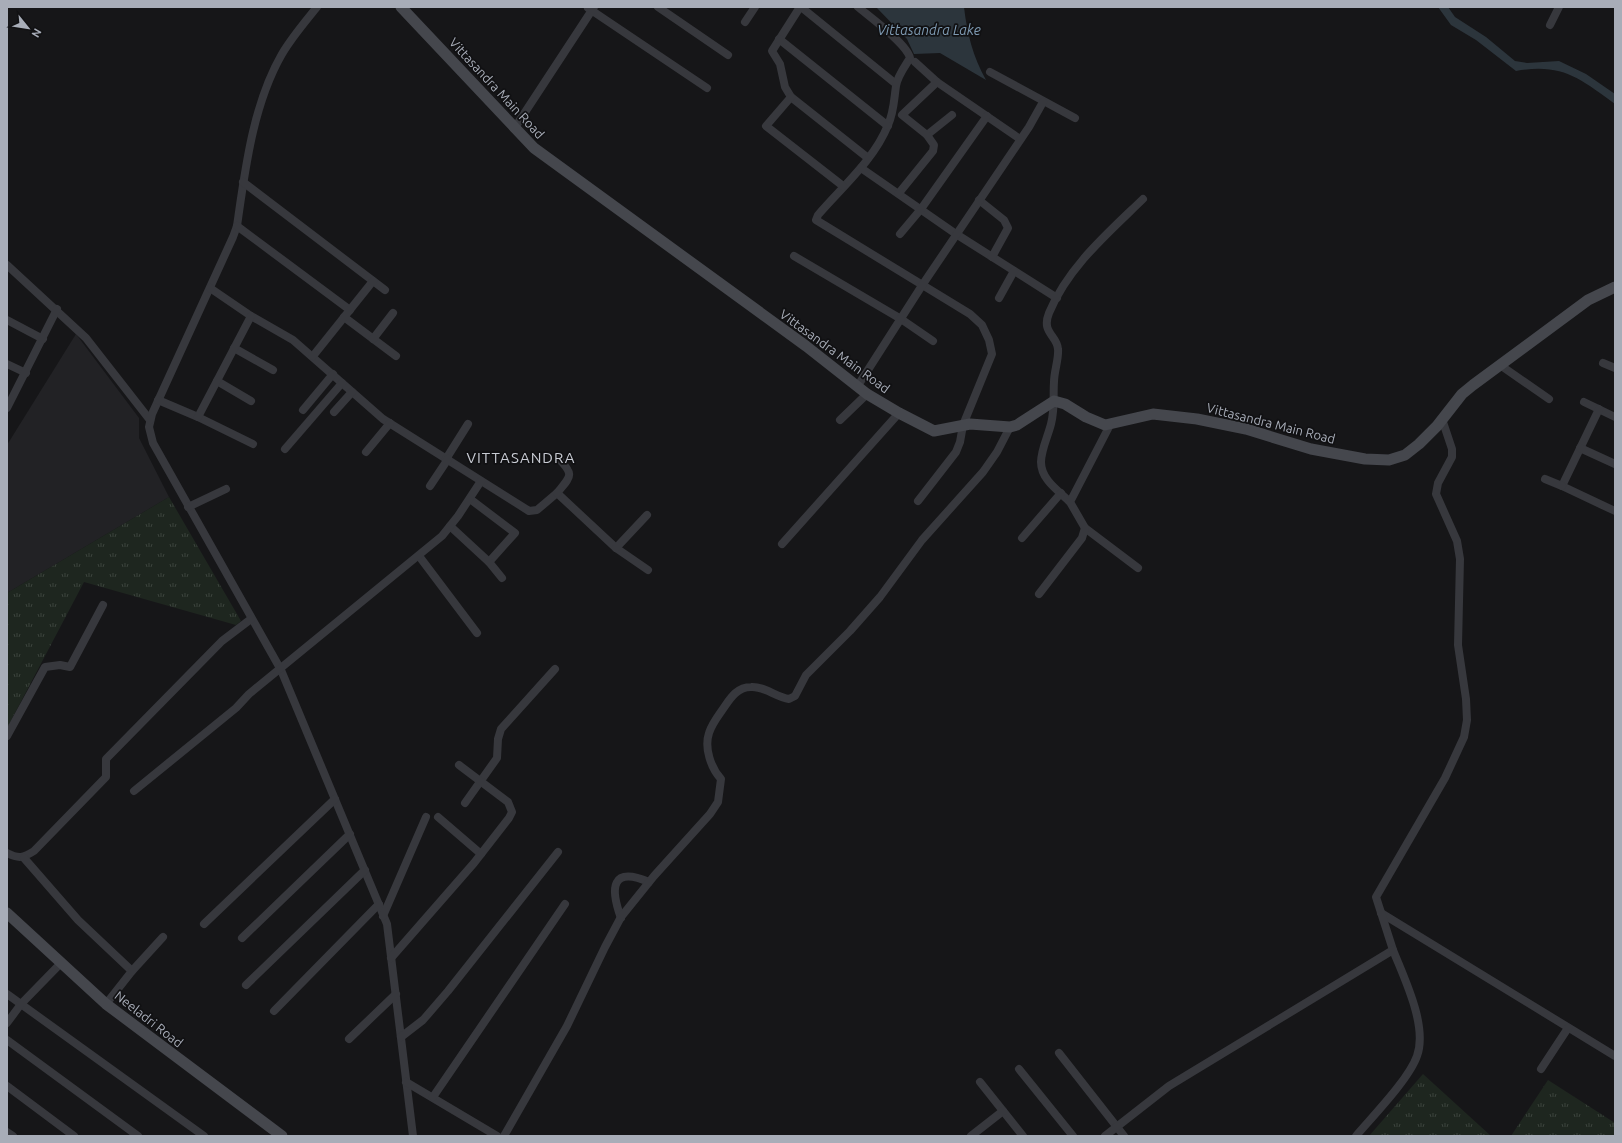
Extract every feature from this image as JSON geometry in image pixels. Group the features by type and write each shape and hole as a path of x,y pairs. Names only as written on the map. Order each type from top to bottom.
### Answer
{"street":[{"path":"317,7 290,42 277,63 254,131 237,226 231,244 158,400 150,420 149,427 153,444 280,670 387,924 413,1136"},
{"name":"Vittasandra Main Road","path":"401,7 514,129 549,159 806,346 857,387 899,414 934,431 946,430 963,425 1010,427 1023,423 1049,403 1054,401"},
{"path":"658,7 728,55"},
{"path":"745,22 755,7"},
{"path":"868,158 791,97 786,87 780,64 772,54 772,51 800,7 896,84"},
{"path":"858,7 902,45 909,54 910,58 896,84 894,106 888,126 861,168 843,186 818,215 816,220 970,314 982,325 989,340 992,354 963,425 960,442 956,452 918,501"},
{"path":"1550,25 1559,7"},
{"path":"514,129 591,8 707,88"},
{"path":"780,39 888,126"},
{"path":"915,62 937,82 1020,138"},
{"path":"990,72 1075,118"},
{"path":"899,193 933,151 934,145 927,136 902,115 937,82"},
{"path":"791,97 766,126 843,186"},
{"path":"857,387 1043,102"},
{"path":"927,136 952,115"},
{"path":"900,234 921,209 987,116"},
{"path":"861,168 956,234 1057,298"},
{"path":"244,182 384,290"},
{"path":"1138,568 1085,528 1070,502 1044,474 1041,462 1052,419 1058,349 1048,331 1047,322 1057,298 1068,279 1098,244 1143,199"},
{"path":"979,200 1004,220 1008,228 992,257"},
{"path":"237,226 350,310"},
{"path":"794,256 901,319 932,340"},
{"path":"7,265 57,309 86,338 150,420"},
{"path":"999,298 1014,271"},
{"path":"313,356 373,281"},
{"name":"Vittasandra Main Road","path":"1110,425 1153,414 1197,419 1246,429 1311,449 1365,459 1389,460 1399,458 1412,450 1442,419 1467,389 1588,300 1615,287"},
{"path":"210,288 251,316 293,340 390,423 529,511 537,510 556,493 569,478 570,474 567,468 558,458"},
{"path":"7,408 57,309"},
{"path":"373,339 393,313"},
{"path":"198,417 251,316"},
{"path":"344,317 396,356"},
{"path":"7,320 43,339"},
{"path":"234,348 273,370"},
{"path":"1603,363 1615,368"},
{"path":"7,364 26,373"},
{"path":"1500,365 1549,399"},
{"path":"303,410 333,374"},
{"path":"217,381 251,401"},
{"path":"284,449 342,383"},
{"path":"334,412 352,392"},
{"path":"840,420 867,394"},
{"path":"158,400 198,417 253,444"},
{"path":"1054,401 1065,404 1094,421 1110,425 1070,502"},
{"path":"1584,402 1615,417"},
{"path":"1562,486 1599,409"},
{"path":"782,544 899,414"},
{"path":"1356,1136 1412,1069 1418,1055 1420,1039 1417,1012 1393,950 1376,897 1445,778 1464,737 1467,720 1466,699 1458,645 1460,558 1457,540 1436,494 1438,483 1452,453 1450,439 1442,419"},
{"path":"366,452 390,423"},
{"path":"430,486 468,424"},
{"path":"506,1135 567,1026 621,918 649,882 710,814 718,802 721,779 714,772 711,761 708,734 713,723 733,694 751,687 763,689 782,698 789,699 794,696 806,675 850,631 880,597 922,540 983,472 997,452 1010,427"},
{"path":"1580,448 1615,464"},
{"path":"1545,479 1615,511"},
{"path":"134,791 236,708 249,694 419,556 450,526 481,481"},
{"path":"188,507 226,489"},
{"path":"556,493 616,548 648,570"},
{"path":"1022,538 1061,493"},
{"path":"470,499 515,533 489,562"},
{"path":"616,548 647,515"},
{"path":"450,526 489,562 502,578"},
{"path":"1039,594 1082,538 1085,528"},
{"path":"419,556 477,633"},
{"path":"7,736 45,668 60,665 70,666 103,605"},
{"path":"7,853 18,858 24,858 34,851 106,777 106,760 112,753 222,641 251,619"},
{"path":"465,803 497,758 498,739 501,729 555,669"},
{"path":"391,958 481,854 512,812 508,802 459,765"},
{"path":"204,924 335,799"},
{"path":"383,916 426,817"},
{"path":"438,817 481,854"},
{"path":"242,938 350,834"},
{"path":"401,1037 423,1020 448,991 558,852"},
{"path":"24,858 78,920 132,971"},
{"path":"246,985 365,870"},
{"path":"621,918 614,895 614,886 618,879 622,876 629,876 649,882"},
{"path":"274,1011 379,904"},
{"path":"433,1097 565,904"},
{"name":"Neeladri Road","path":"7,913 106,1004 282,1136"},
{"path":"1381,913 1615,1056"},
{"path":"106,1004 132,971 163,937"},
{"path":"1104,1136 1169,1086 1393,950"},
{"path":"7,1023 22,1004 62,962"},
{"path":"7,994 204,1136"},
{"path":"349,1039 396,994"},
{"path":"1541,1070 1568,1028"},
{"path":"7,1040 138,1136"},
{"path":"1059,1053 1124,1136"},
{"path":"1019,1069 1073,1136"},
{"path":"406,1082 497,1136"},
{"path":"980,1082 1023,1136"},
{"path":"7,1086 74,1136"},
{"path":"971,1136 1003,1111"},
{"path":"7,1132 13,1136"}],"shaded area":[{"path":"76,334 139,418 139,438 169,497 7,593 7,445"}],"green space":[{"path":"169,497 241,621 236,625 84,582 7,728 7,593"},
{"path":"1423,1074 1491,1136 1369,1136"},
{"path":"1548,1080 1615,1123 1615,1136 1511,1136"}],"water":[{"name":"Vittasandra Lake","path":"876,7 964,7 971,45 986,80 940,53 914,54 907,39"},
{"path":"1438,7 1448,7 1455,17 1486,37 1515,61 1527,63 1559,61 1586,74 1615,94 1615,104 1580,80 1558,71 1532,69 1516,71 1476,40 1451,25"}],"district":[{"name":"VITTASANDRA","path":"521,458"}]}
